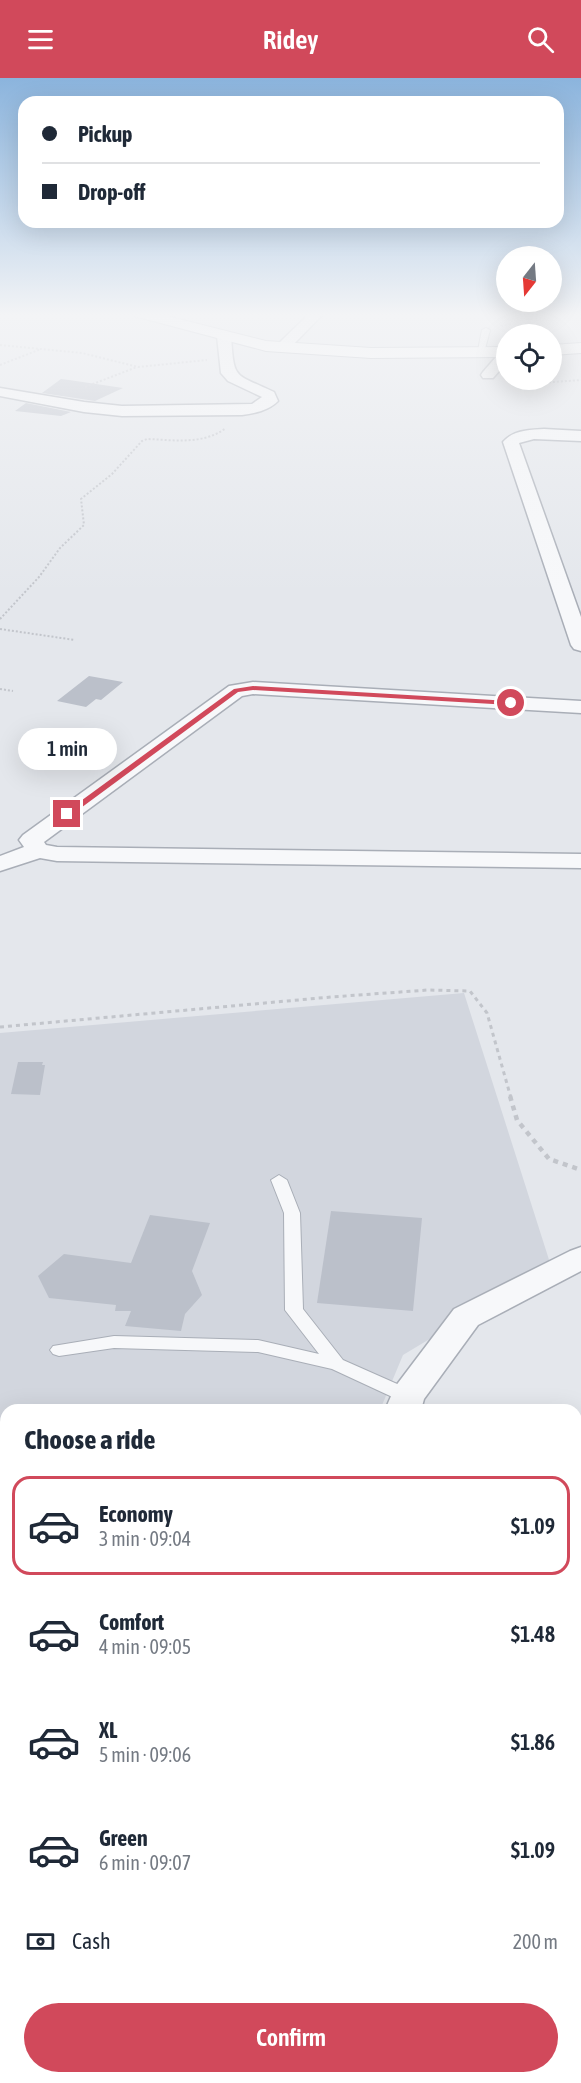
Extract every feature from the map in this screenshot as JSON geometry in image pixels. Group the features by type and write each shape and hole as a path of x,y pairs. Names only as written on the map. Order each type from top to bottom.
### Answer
{"street":[{"path":"79,407 122,411 242,410 259,407"},
{"path":"581,436 525,434 515,437 510,442 581,645"},
{"path":"38,850 31,840 236,690 253,688 581,707"},
{"path":"0,864 38,850 57,854 581,861"},
{"path":"405,1403 466,1317 581,1258"}],"lane":[{"path":"279,1180 292,1213 294,1310 337,1364"},
{"path":"59,1350 114,1342 246,1346 337,1364 405,1403"}],"path":[{"path":"0,619 39,577 60,548 84,525 81,499 112,474 142,441 147,439 207,439 221,434"},
{"path":"0,629 34,633 45,638 75,640"},
{"path":"0,689 13,691"},
{"path":"0,1027 342,996 428,990 470,991 487,1013 517,1120 549,1159 581,1170"}],"shaded area":[{"path":"464,993 551,1266 403,1355 383,1404 0,1404 0,1033"}],"building":[{"path":"21,407 44,407 71,412 61,416 15,411"},
{"path":"89,676 123,682 101,700 96,699 86,707 57,701"},
{"path":"18,1062 43,1062 42,1065 45,1065 40,1095 11,1094"},
{"path":"331,1211 422,1218 413,1311 317,1303"},
{"path":"150,1215 210,1223 192,1271 202,1295 185,1314 181,1331 125,1326 131,1311 115,1311 116,1305 49,1298 38,1276 64,1254 131,1263"}],"route":[{"path":"67,814 236,690 253,688 511,703"}]}
